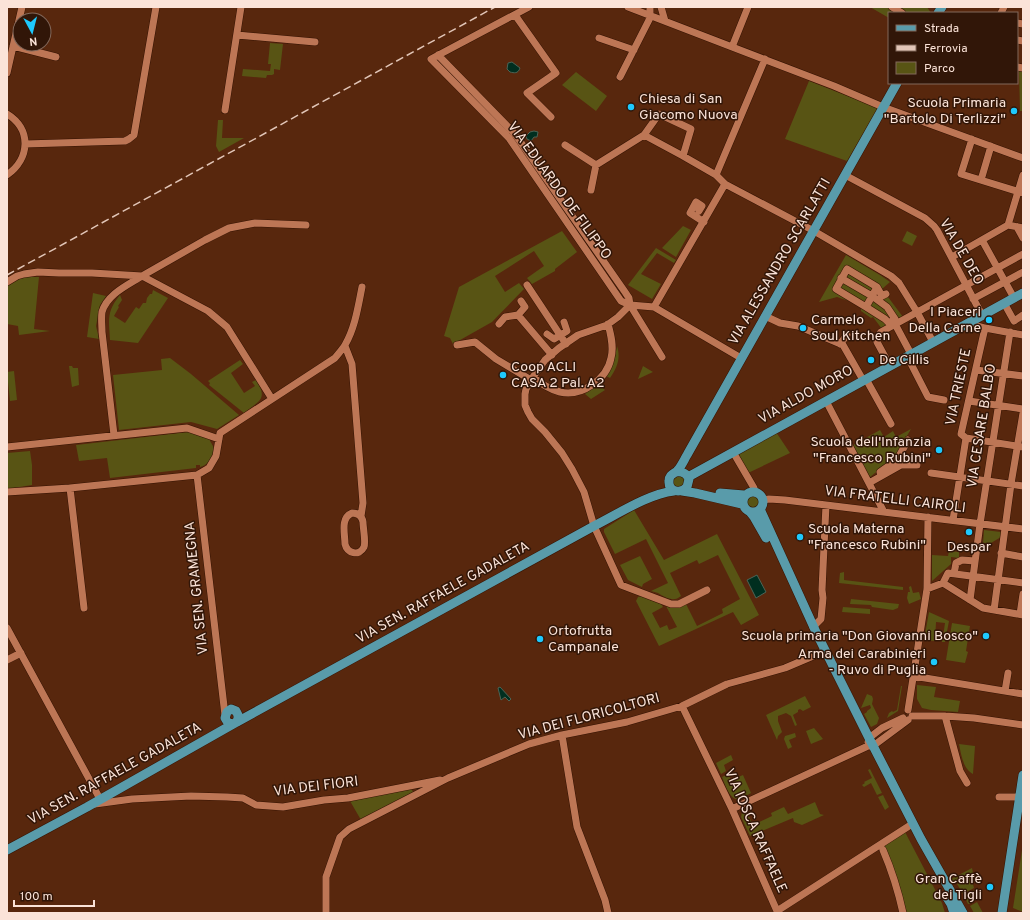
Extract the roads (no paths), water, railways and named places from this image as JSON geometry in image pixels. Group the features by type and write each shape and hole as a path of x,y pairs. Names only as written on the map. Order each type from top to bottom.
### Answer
{"main road":[{"name":"VIA ALESSANDRO SCARLATTI","path":"669,481 671,475 676,472 688,454 896,84"},
{"name":"VIA ALDO MORO","path":"684,484 733,452 967,323 1020,296"},
{"name":"VIA ALESSANDRO SCARLATTI","path":"684,484 688,454"},
{"path":"676,472 682,472 684,484 695,493 743,500"},
{"name":"VIA SEN. RAFFAELE GADALETA","path":"646,499 669,481"},
{"path":"669,481 670,487 684,484"},
{"name":"VIA SEN. RAFFAELE GADALETA","path":"7,850 216,733 232,717 253,713 594,526 646,499 684,484"},
{"path":"750,512 756,512 762,506 763,500 760,494 755,492 749,492 743,500 745,509 750,512 764,533 814,631"},
{"path":"760,509 814,631 823,656 921,839 963,913"},
{"path":"870,743 916,842 951,904 954,913"},
{"path":"1002,913 1023,775"}],"street":[{"path":"25,144 125,140 134,135 156,7"},
{"path":"225,110 241,7"},
{"path":"438,55 529,7"},
{"path":"628,7 834,86 883,107 1023,158"},
{"path":"638,11 645,7"},
{"path":"650,7 650,13 652,16"},
{"path":"620,77 652,16 659,13 661,7"},
{"path":"661,7 665,21"},
{"path":"732,47 748,7"},
{"path":"515,14 556,73 527,93 551,117"},
{"path":"237,35 315,42"},
{"path":"599,38 634,50"},
{"path":"7,74 12,51"},
{"path":"36,52 56,57"},
{"name":"VIA EDUARDO DE FILIPPO","path":"629,301 621,301 509,138 431,59 438,55 515,134 614,275 662,357"},
{"path":"716,175 765,60"},
{"path":"7,114 16,120 20,126 25,144 24,152 18,165 7,175"},
{"path":"591,190 596,165 644,135 659,114 691,129 683,156"},
{"path":"644,135 716,175 725,184 814,231 891,276 899,283 933,342"},
{"path":"972,139 961,174 1021,192"},
{"path":"565,145 596,165"},
{"path":"981,180 992,146"},
{"name":"VIA DE DEO","path":"845,175 924,218 934,226 982,316"},
{"path":"952,258 1008,225 1021,192 1023,175"},
{"path":"654,307 725,184"},
{"path":"699,211 702,206 696,202 690,213 704,222"},
{"path":"114,435 102,332 102,312 112,295 142,276 229,228 255,223 306,225"},
{"path":"1008,225 1020,228 1023,238"},
{"path":"982,240 1005,281 1020,296"},
{"path":"890,366 877,342 877,335 1023,254"},
{"path":"841,278 872,296 887,307 895,319 889,323 885,319 836,289 841,278 846,269 877,287 882,296 886,294"},
{"path":"7,282 17,276 38,272 142,276 208,311 227,327 272,399"},
{"path":"973,299 1023,272"},
{"path":"527,285 566,344"},
{"path":"7,492 70,488 197,475 209,468 216,456 220,433 335,358 345,346 351,332 362,287"},
{"path":"866,307 877,287"},
{"path":"499,324 505,317 518,315 525,307 521,301"},
{"path":"707,590 679,604 671,604 621,585 594,526 584,492 562,453 532,419 525,405 525,394 526,388 545,360 578,335 608,324 618,317 629,301 654,307 742,358"},
{"path":"1004,303 1014,320 1023,315"},
{"path":"518,315 552,355"},
{"path":"765,316 780,323 798,326 843,345 891,424"},
{"path":"547,334 554,339 561,335 566,331 564,322"},
{"path":"967,323 985,328 1023,334"},
{"path":"457,344 475,342 496,359 542,384 561,392 572,392 587,388 594,384 603,375 611,358 612,342 608,324"},
{"path":"895,324 928,397 944,400"},
{"name":"VIA TRIESTE","path":"953,520 966,438 961,434 985,328"},
{"name":"VIA CESARE BALBO","path":"970,600 980,524 1010,332"},
{"path":"840,344 847,335"},
{"path":"345,346 352,364 363,503 361,516 363,522 364,548 359,552 353,553 346,548 345,519 350,514 355,513 361,516"},
{"path":"976,370 1023,376"},
{"path":"826,401 884,512"},
{"path":"969,401 1023,409"},
{"path":"994,610 1005,527 1020,447 1023,413"},
{"path":"7,448 187,428 219,439"},
{"path":"966,438 1020,447"},
{"path":"881,476 880,472 897,460 908,440"},
{"path":"733,452 755,492"},
{"path":"869,483 901,465 917,465"},
{"path":"931,473 1023,486"},
{"name":"VIA SEN. GRAMEGNA","path":"197,475 222,698 232,717"},
{"path":"70,488 84,608"},
{"name":"VIA FRATELLI CAIROLI","path":"763,500 785,500 1023,529"},
{"path":"814,631 821,619 823,598 822,590 826,505"},
{"path":"908,716 927,589 928,517"},
{"path":"1002,553 1023,557"},
{"path":"954,574 956,563 962,560 975,561"},
{"path":"927,589 943,583 948,573 1023,583"},
{"path":"943,583 983,608 1022,614 1023,594"},
{"path":"7,628 100,799"},
{"path":"7,660 20,653"},
{"name":"VIA DEI FLORICOLTORI","path":"326,913 326,877 340,837 349,829 448,778 529,744 562,735 627,722 682,706 727,684 823,656"},
{"path":"1005,691 1008,673"},
{"path":"913,676 1023,694"},
{"path":"222,698 232,717"},
{"name":"VIA IOSCA RAFFAELE","path":"682,706 732,810 777,911 909,826"},
{"path":"732,810 870,743 908,716 974,718 1023,725"},
{"path":"945,716 960,771 967,783"},
{"path":"562,735 577,827 605,900 608,913"},
{"name":"VIA DEI FIORI","path":"91,804 132,799 191,796 243,798 256,805 283,807 324,800 348,798 448,778"},
{"path":"999,798 1020,797"},
{"path":"883,850 894,877 903,913"}],"railway":[{"path":"7,275 495,7"}],"place":[{"name":"Chiesa di San Giacomo Nuova","path":"631,107"},
{"name":"Scuola Primaria \"Bartolo Di Terlizzi\"","path":"1014,111"},
{"name":"I Piaceri Della Carne","path":"989,320"},
{"name":"Carmelo Soul Kitchen","path":"803,328"},
{"name":"De Cillis","path":"871,360"},
{"name":"Coop ACLI CASA 2 Pal. A2","path":"503,375"},
{"name":"Scuola dell'Infanzia \"Francesco Rubini\"","path":"939,450"},
{"name":"Despar","path":"969,532"},
{"name":"Scuola Materna \"Francesco Rubini\"","path":"800,537"},
{"name":"Scuola primaria \"Don Giovanni Bosco\"","path":"986,636"},
{"name":"Ortofrutta Campanale","path":"540,639"},
{"name":"Arma dei Carabinieri - Ruvo di Puglia","path":"934,662"},
{"name":"Gran Caffè dei Tigli","path":"990,887"}]}
